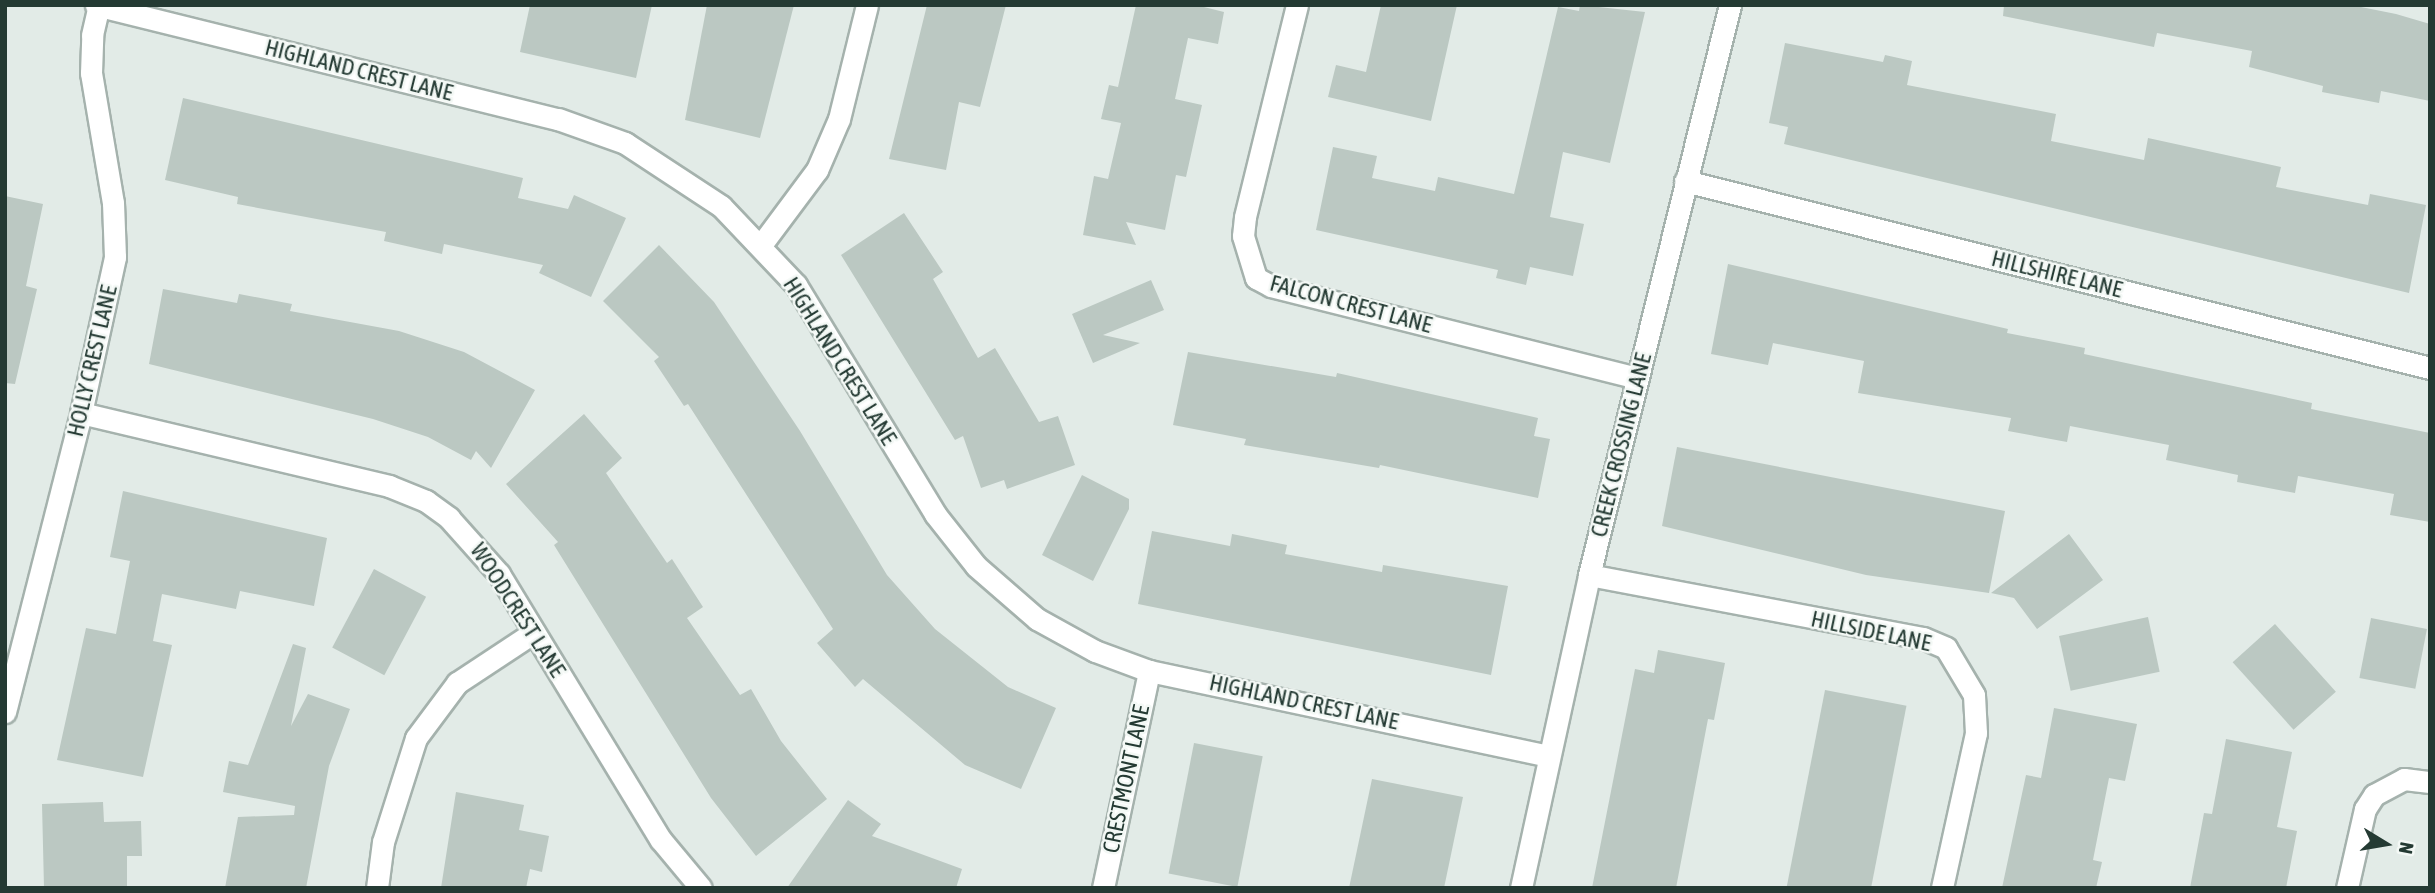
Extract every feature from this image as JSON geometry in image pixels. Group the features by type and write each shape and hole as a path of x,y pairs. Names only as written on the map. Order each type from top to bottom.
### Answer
{"street":[{"name":"HIGHLAND CREST LANE","path":"98,5 558,119 603,135 678,174 721,206 761,245 796,285 934,514 976,566 1004,595 1065,637 1149,671 1549,756"},
{"name":"HOLLY CREST LANE","path":"5,712 81,413 117,234 91,73 98,5"},
{"path":"761,245 817,170 839,119 867,5"},
{"name":"FALCON CREST LANE","path":"1297,5 1245,217 1243,236 1256,278 1280,288 1637,378"},
{"name":"CREEK CROSSING LANE","path":"1521,888 1590,575 1730,5"},
{"name":"HILLSHIRE LANE","path":"1685,180 2430,368"},
{"name":"WOODCREST LANE","path":"81,413 348,474 426,501 474,541 534,632 661,840 701,888"},
{"name":"HILLSIDE LANE","path":"1590,575 1923,638 1946,648 1974,695 1976,733 1942,888"},
{"path":"377,888 395,798 423,727 457,683 534,632"},
{"name":"CRESTMONT LANE","path":"1103,888 1149,671"},
{"path":"2347,888 2365,809 2387,784 2404,779 2430,782"}],"building":[{"path":"530,5 652,5 636,78 520,52"},
{"path":"707,5 794,5 760,138 685,120"},
{"path":"927,5 1006,5 980,107 959,102 946,170 889,159"},
{"path":"1136,5 1196,5 1224,12 1218,44 1188,38 1175,99 1202,105 1186,177 1176,175 1165,230 1126,222 1136,245 1083,235 1094,176 1108,179 1121,123 1101,119 1109,85 1118,87"},
{"path":"1381,5 1457,5 1431,121 1328,97 1336,65 1366,72"},
{"path":"1580,5 1645,12 1610,163 1563,152 1550,217 1584,224 1573,276 1530,267 1526,285 1496,278 1498,270 1316,230 1333,147 1377,156 1372,178 1435,191 1438,177 1514,194 1558,7 1579,11"},
{"path":"2004,5 2351,5 2396,14 2430,24 2430,101 2381,91 2379,103 2322,92 2323,86 2249,67 2252,51 2157,33 2154,47 2003,16"},
{"path":"1785,43 1883,62 1885,55 1912,61 1907,85 2056,114 2051,141 2144,160 2148,138 2281,167 2276,187 2368,205 2370,194 2426,205 2409,293 1784,144 1788,127 1769,123"},
{"path":"183,98 523,178 518,198 568,209 574,195 626,218 591,297 539,273 543,265 444,244 442,254 384,241 386,232 237,204 238,197 165,180"},
{"path":"5,196 43,204 26,286 37,289 15,384 5,383"},
{"path":"904,213 943,272 933,279 978,358 995,348 1039,422 1058,416 1075,465 1007,489 1004,480 981,488 963,436 955,440 841,255"},
{"path":"659,245 714,302 800,431 887,575 935,629 1008,687 1056,708 1021,789 965,765 863,679 855,687 817,643 833,629 688,404 684,406 654,361 659,357 603,301"},
{"path":"1728,264 2008,329 2007,333 2085,348 2084,354 2312,403 2311,409 2430,433 2430,522 2390,515 2394,494 2298,476 2295,493 2237,482 2238,475 2166,460 2169,445 2070,426 2067,442 2008,431 2011,418 1858,393 1864,361 1773,343 1768,365 1711,354"},
{"path":"1151,280 1164,310 1103,335 1140,343 1093,363 1072,314"},
{"path":"163,289 237,303 239,294 292,304 290,311 399,331 464,352 535,390 491,468 476,451 471,460 428,437 373,419 149,364"},
{"path":"1188,352 1336,377 1337,373 1538,418 1534,436 1550,439 1538,498 1380,465 1379,468 1244,445 1246,439 1173,425"},
{"path":"584,414 622,458 606,473 667,563 672,559 703,607 687,618 740,695 751,689 781,741 827,799 756,856 711,798 554,545 558,542 506,484"},
{"path":"1677,447 2005,511 1989,593 1866,575 1662,526"},
{"path":"1082,475 1129,499 1129,509 1093,581 1042,555"},
{"path":"123,491 327,538 314,606 240,591 236,609 162,594 153,641 172,645 143,777 57,760 86,628 116,634 130,561 110,557"},
{"path":"1152,531 1230,546 1232,534 1287,545 1285,554 1382,572 1383,565 1508,586 1491,675 1138,604"},
{"path":"2069,534 2103,580 2037,629 2014,598 1991,593"},
{"path":"374,569 426,597 384,675 332,648"},
{"path":"2148,617 2160,672 2071,691 2059,636"},
{"path":"2371,618 2427,629 2415,689 2359,678"},
{"path":"2275,624 2336,692 2294,730 2233,662"},
{"path":"293,644 306,648 291,726 308,694 350,709 329,766 306,888 225,888 238,817 294,815 295,806 223,792 229,761 248,765"},
{"path":"1658,650 1725,663 1714,720 1708,719 1676,888 1592,888 1635,669 1654,673"},
{"path":"1825,690 1906,706 1871,888 1787,888"},
{"path":"2054,708 2137,724 2125,781 2109,778 2093,860 2102,862 2096,888 2002,888 2026,775 2041,778"},
{"path":"2226,739 2292,752 2277,827 2297,831 2286,888 2190,888 2204,813 2212,814"},
{"path":"1194,743 1263,756 1237,887 1169,874"},
{"path":"1372,779 1463,797 1444,888 1349,888"},
{"path":"456,792 524,805 519,830 549,836 542,872 530,869 526,888 441,888"},
{"path":"848,800 881,824 872,836 962,869 956,888 787,888"},
{"path":"103,802 104,822 141,821 142,856 127,856 127,888 44,888 42,804"}]}
